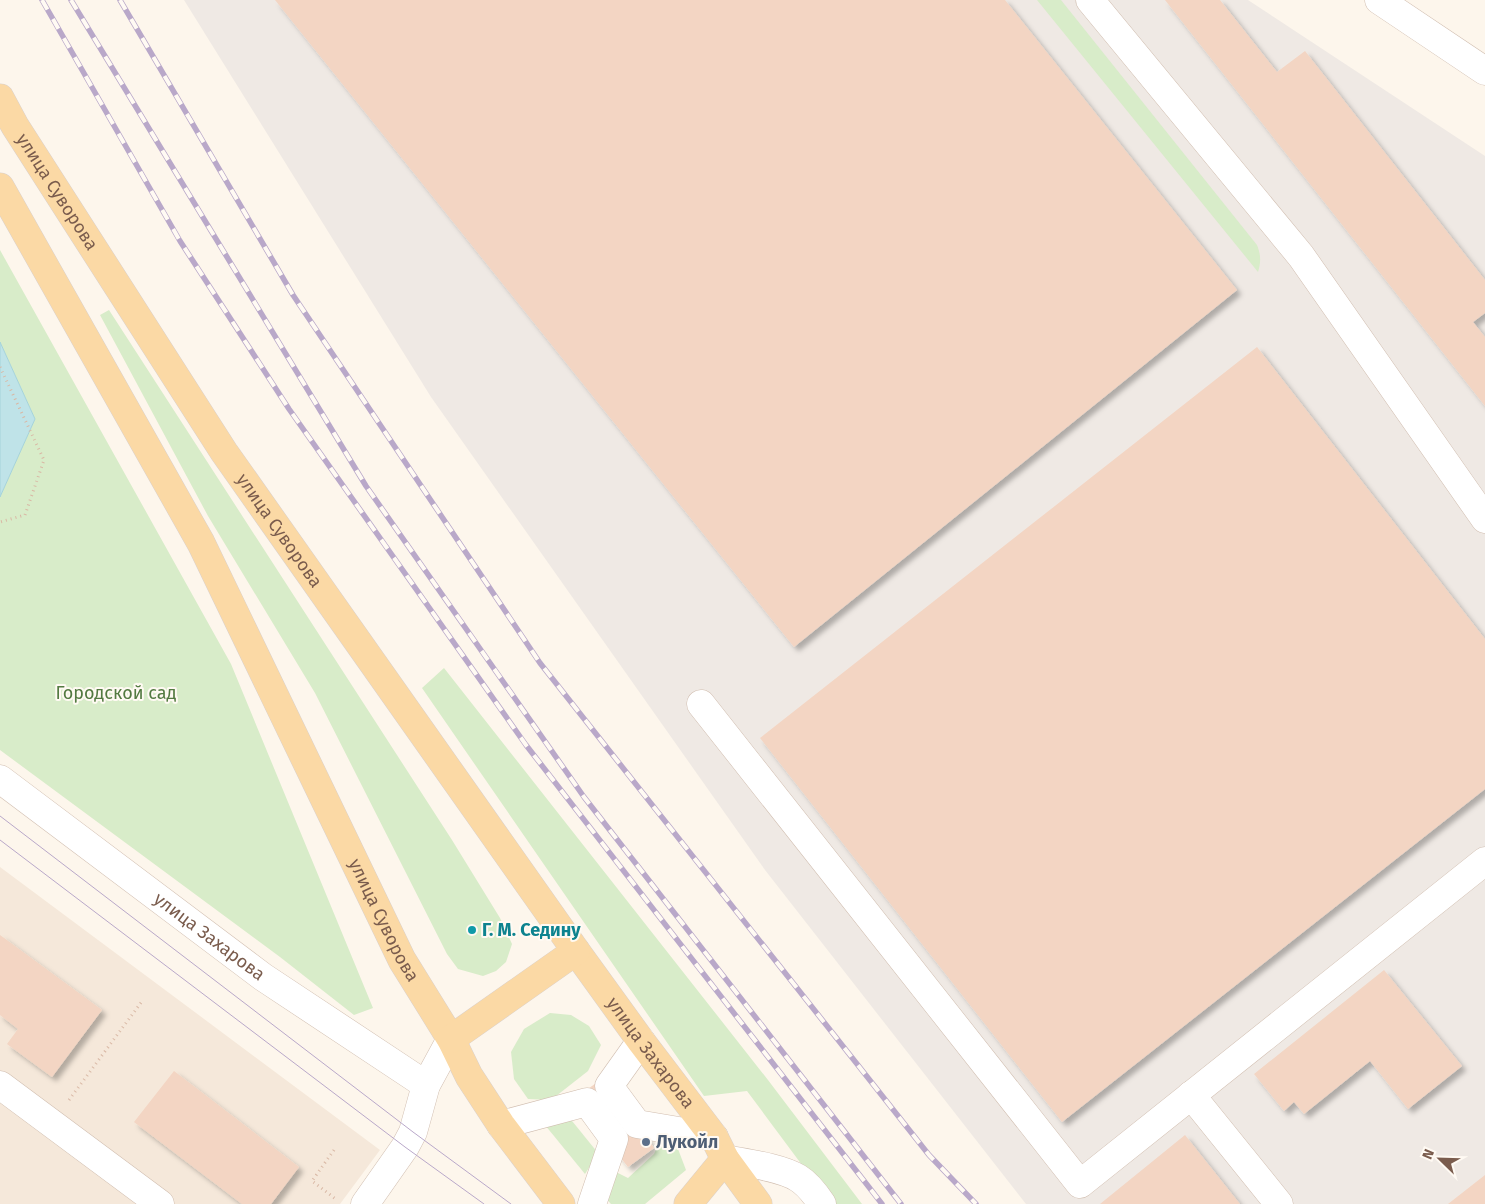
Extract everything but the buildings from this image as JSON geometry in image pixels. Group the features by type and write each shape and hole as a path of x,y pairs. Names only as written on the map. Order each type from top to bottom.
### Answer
{"main road":[{"name":"улица Суворова","path":"0,98 15,126 224,452 576,951"},
{"name":"улица Суворова","path":"0,187 201,542 402,960 451,1039"},
{"path":"561,1204 501,1125 469,1076 451,1039 576,951"},
{"name":"улица Захарова","path":"576,951 758,1204"},
{"path":"688,1204 719,1148"}],"street":[{"path":"1090,0 1301,256 1485,519"},
{"path":"1380,0 1485,70"},
{"path":"701,704 1080,1184 1485,861"},
{"name":"улица Захарова","path":"0,779 263,977 426,1085"},
{"path":"365,1204 405,1147 413,1132 426,1085 451,1039"},
{"path":"641,1041 609,1086 637,1124 719,1148 783,1171 798,1178 814,1193 822,1204"},
{"path":"0,1085 160,1204"},
{"path":"1192,1095 1278,1204"},
{"path":"501,1125 587,1102 614,1139 592,1204"}],"path":[{"path":"0,367 44,460 25,515 0,522"},
{"path":"52,1123 143,1000"},
{"path":"334,1150 312,1181 343,1204"}],"shaded area":[{"path":"184,0 1248,0 1485,156 1485,1204 1026,1204 765,870 431,397"},
{"path":"0,867 380,1150 340,1204 0,1204"}],"green space":[{"path":"1037,0 1061,0 1257,245 1260,258 1258,272"},
{"name":"Городской сад","path":"0,250 231,664 373,1008 354,1015 280,957 0,750 0,497 35,419 0,342"},
{"path":"109,310 452,840 500,918 512,944 506,962 496,971 483,976 458,969 447,954 315,693 208,516 100,315"},
{"path":"444,668 768,1080 862,1204 831,1204 747,1091 704,1096 422,688"},
{"path":"550,1013 571,1015 589,1026 601,1045 588,1071 551,1100 528,1099 514,1079 511,1052 524,1029"},
{"path":"568,1116 598,1153 585,1174 545,1125"},
{"path":"659,1143 678,1149 686,1170 645,1204 611,1204 599,1191 614,1171 628,1178 654,1154"}],"water":[{"path":"0,342 35,419 0,497"}],"tram line":[{"path":"0,816 413,1132 511,1204"},
{"path":"0,840 405,1147 484,1204"}],"railway":[{"path":"42,0 180,241 289,409 526,745 882,1204"},
{"path":"71,0 366,486 584,797 901,1204"},
{"path":"120,0 293,295 540,663 929,1155 976,1204"}],"place":[{"name":"Г. М. Седину","path":"472,930"},
{"name":"Лукойл","path":"646,1142"}]}
